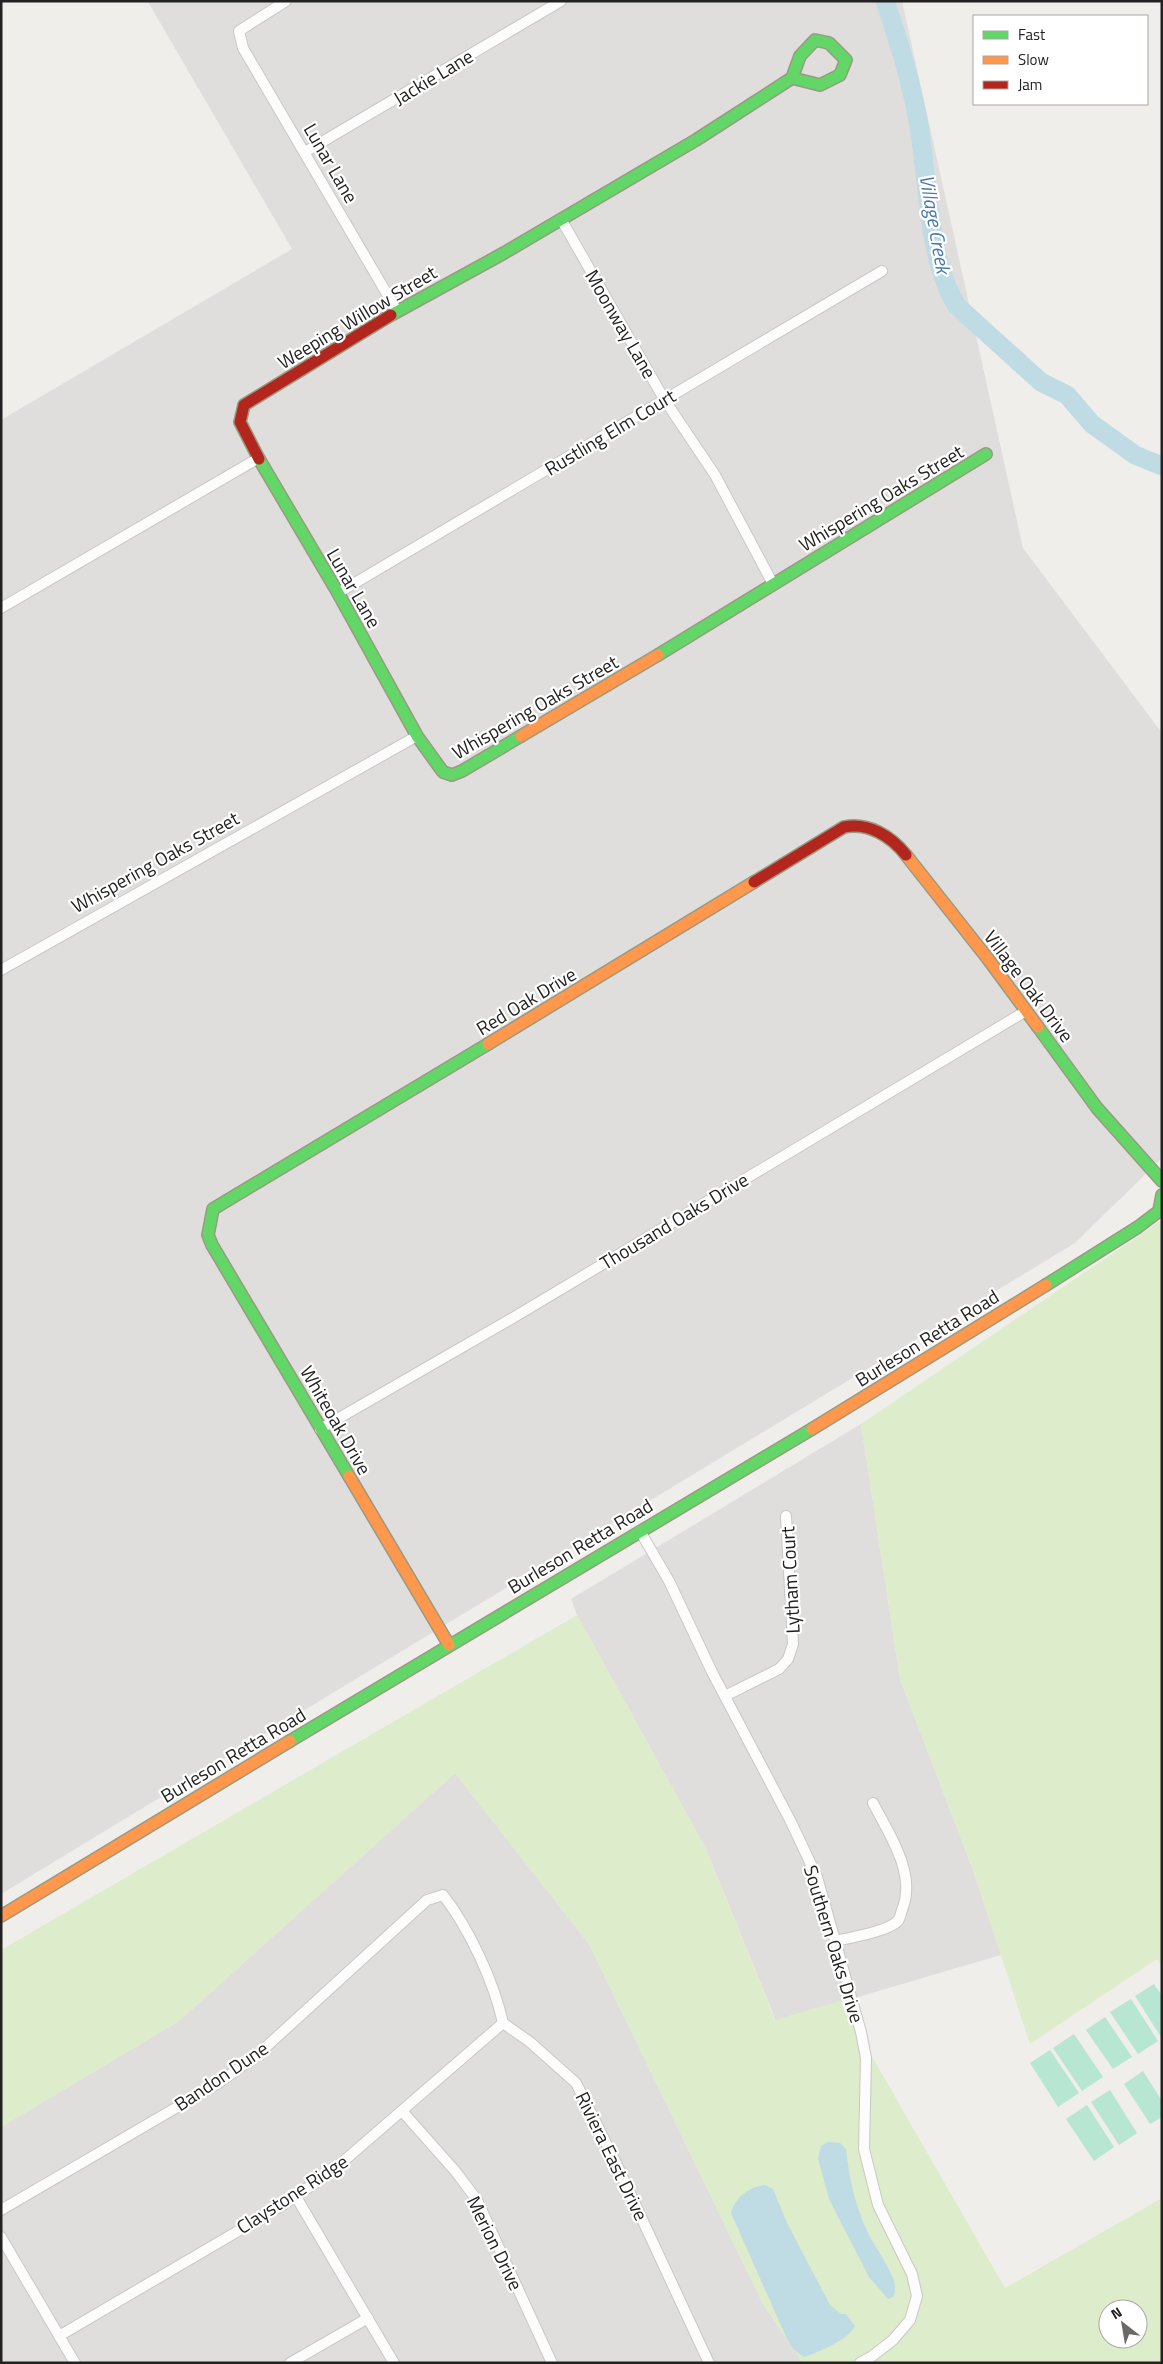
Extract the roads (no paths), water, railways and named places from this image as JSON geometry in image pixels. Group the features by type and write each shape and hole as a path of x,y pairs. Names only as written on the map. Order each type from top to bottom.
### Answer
{"street":[{"name":"Lunar Lane","path":"286,1 239,31 243,48 397,311"},
{"name":"Jackie Lane","path":"305,152 561,1"},
{"path":"815,40 828,42 836,47 846,60 840,75 820,85 792,78 795,65 805,46 815,40"},
{"name":"Weeping Willow Street","path":"257,459 240,422 244,405 397,311 504,253 696,140 792,78"},
{"name":"Moonway Lane","path":"561,219 664,399 715,475 774,584"},
{"name":"Rustling Elm Court","path":"338,593 882,271"},
{"name":"Whispering Oaks Street","path":"1,970 417,736 443,772 452,775 462,771 608,685 986,454"},
{"name":"Lunar Lane","path":"257,459 338,593 417,736"},
{"path":"1,608 180,506 257,459"},
{"name":"Village Oak Drive","path":"858,824 877,831 899,846 988,959 1097,1108 1162,1181"},
{"name":"Red Oak Drive","path":"213,1209 281,1166 392,1103 844,827 858,824"},
{"name":"Thousand Oaks Drive","path":"320,1429 516,1316 1026,1011"},
{"name":"Burleson Retta Road","path":"1,1916 449,1644 873,1392 1138,1227 1159,1211 1162,1195"},
{"name":"Whiteoak Drive","path":"213,1209 208,1235 212,1245 449,1644"},
{"name":"Lytham Court","path":"725,1696 779,1669 788,1659 793,1644 786,1516"},
{"name":"Southern Oaks Drive","path":"640,1531 669,1581 725,1696 790,1820 817,1877 836,1941 866,2058 864,2149 878,2205 912,2274 917,2296 910,2320 893,2340 872,2357 860,2363"},
{"path":"836,1941 885,1928 898,1920 906,1900 907,1878 895,1846 873,1803"},
{"name":"Bandon Dune","path":"1,2210 220,2082 256,2056 427,1900 443,1895 457,1913 497,1997 503,2023"},
{"name":"Claystone Ridge","path":"59,2336 284,2204 331,2172 503,2023"},
{"name":"Riviera East Drive","path":"503,2023 530,2042 576,2083 615,2161 710,2363"},
{"name":"Merion Drive","path":"402,2111 456,2172 476,2200 552,2363"},
{"path":"295,2195 394,2363"},
{"path":"1,2237 75,2363"},
{"path":"290,2363 368,2318"}],"water":[{"path":"828,2142 840,2143 846,2149 856,2201 867,2231 893,2278 895,2290 893,2297 888,2299 869,2277 829,2199 818,2159 821,2146"},
{"path":"765,2185 773,2189 787,2223 830,2305 841,2314 846,2314 855,2326 847,2336 825,2349 804,2357 794,2350 787,2339 731,2213 739,2198 754,2188"}],"waterway":[{"name":"Village Creek","path":"885,1 913,94 922,147 930,219 940,266 947,288 957,306 1041,382 1067,395 1092,424 1135,455 1162,466"}]}
